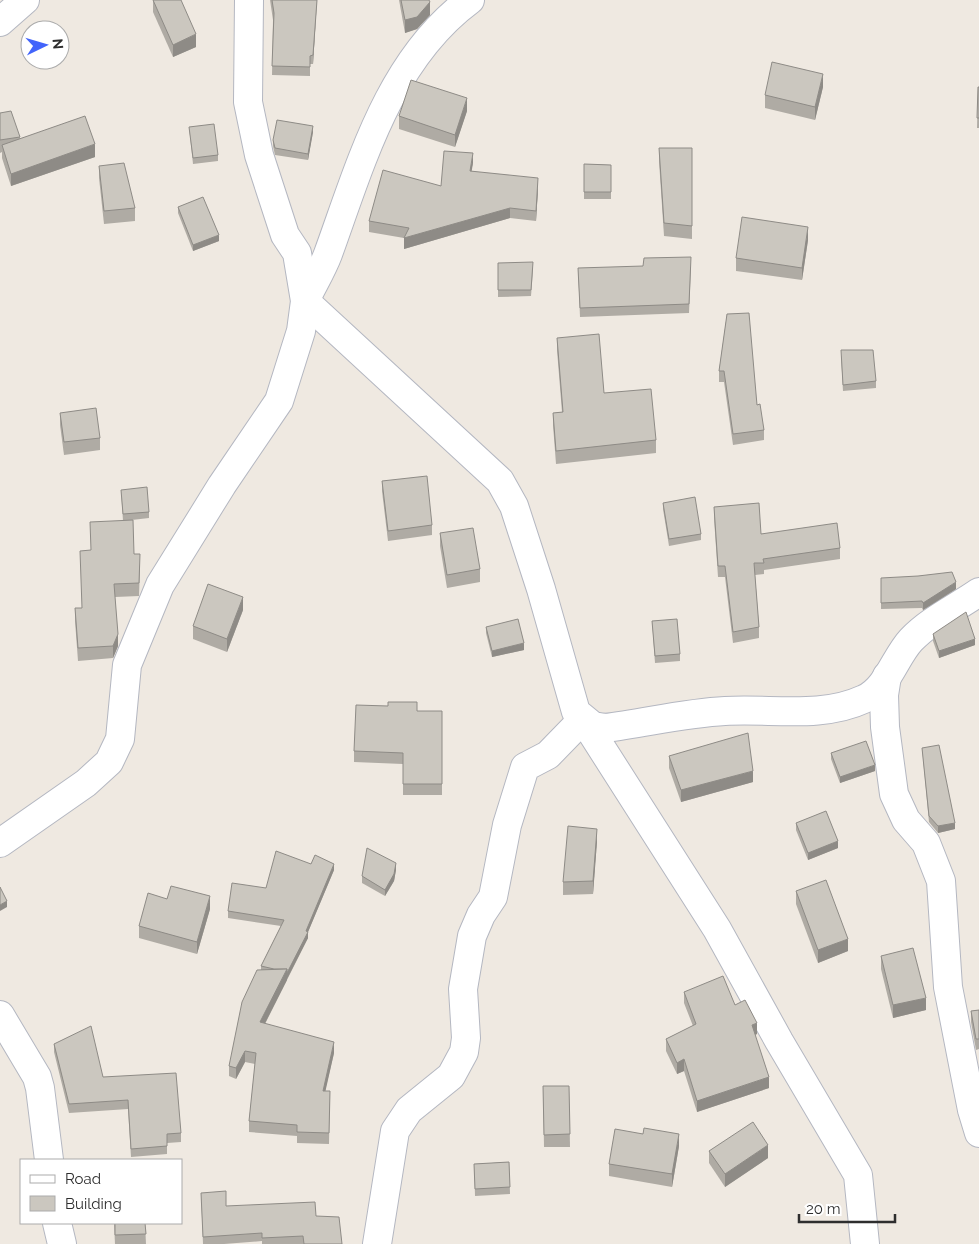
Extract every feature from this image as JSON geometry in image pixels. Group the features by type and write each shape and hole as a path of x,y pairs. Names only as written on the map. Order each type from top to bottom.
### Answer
{"street":[{"path":"0,22 25,0"},
{"path":"0,843 86,782 109,762 120,739 127,665 160,585 222,485 280,401 301,331 305,301 297,253 285,235 253,131 248,102 249,0"},
{"path":"305,301 328,256 368,142 395,90 430,36 454,12 470,0"},
{"path":"305,301 500,481 514,506 542,589 576,712 593,726 605,728 726,711 787,713 831,708 865,699 876,691 909,642 929,623 979,592"},
{"path":"887,676 884,695 885,727 894,794 906,820 926,843 940,881 948,987 972,1110 979,1134"},
{"path":"378,1244 395,1131 409,1110 451,1076 464,1052 466,1038 462,989 472,936 481,915 493,897 507,825 525,767 548,755 584,719"},
{"path":"584,719 717,929 779,1041 858,1175 865,1244"},
{"path":"0,1015 36,1077 40,1088 49,1159"},
{"path":"57,1224 62,1244"}],"building":[{"path":"153,0 181,0 196,34 173,45"},
{"path":"272,0 317,0 313,55 310,56 310,67 272,66 274,13"},
{"path":"401,0 429,0 430,2 417,17 405,20"},
{"path":"772,62 823,74 815,107 765,95"},
{"path":"411,80 467,98 455,135 399,116"},
{"path":"978,87 979,118 977,118"},
{"path":"11,111 20,137 0,140 0,113"},
{"path":"85,116 95,144 11,174 2,145"},
{"path":"277,120 313,126 308,154 275,148 273,140"},
{"path":"214,124 218,155 193,158 189,127"},
{"path":"659,148 692,148 692,226 664,223"},
{"path":"444,151 473,153 470,171 538,178 536,211 510,208 404,238 409,228 369,221 383,170 441,186"},
{"path":"124,163 135,208 104,211 99,166"},
{"path":"584,164 611,165 611,192 584,192"},
{"path":"203,197 219,235 193,245 178,207"},
{"path":"742,217 808,227 802,268 736,258"},
{"path":"691,257 689,304 580,308 578,268 643,266 644,258"},
{"path":"533,262 531,290 498,290 498,263"},
{"path":"749,313 757,405 760,404 764,430 733,434 724,371 719,371 727,314"},
{"path":"599,334 604,393 651,389 656,440 556,451 553,413 563,412 557,338"},
{"path":"841,350 873,350 876,381 843,385"},
{"path":"96,408 100,438 64,442 60,413"},
{"path":"427,476 432,525 388,531 382,481"},
{"path":"147,487 149,512 123,514 121,490"},
{"path":"695,497 701,534 669,539 663,503"},
{"path":"759,503 761,534 837,523 840,548 763,559 764,563 754,563 759,627 733,632 725,566 718,566 714,507"},
{"path":"133,520 134,554 140,554 139,583 114,584 118,634 113,646 78,648 75,608 82,608 80,551 91,550 90,522"},
{"path":"473,528 480,569 447,575 440,533"},
{"path":"952,572 956,582 923,603 922,601 881,603 881,578"},
{"path":"208,584 243,597 227,639 193,626"},
{"path":"966,612 975,639 939,651 933,634"},
{"path":"518,619 524,643 492,651 486,627"},
{"path":"677,619 680,654 655,656 652,621"},
{"path":"388,702 417,702 417,711 442,711 442,784 403,784 403,753 354,751 356,705 388,706"},
{"path":"748,733 753,771 681,790 669,756"},
{"path":"866,741 875,765 840,777 831,753"},
{"path":"939,745 955,823 938,826 929,816 922,748"},
{"path":"826,811 838,841 808,853 796,823"},
{"path":"568,826 597,829 593,881 563,882"},
{"path":"367,848 396,863 394,874 385,890 362,876"},
{"path":"276,851 311,864 315,855 334,864 306,931 308,932 287,973 287,969 261,966 284,920 228,911 232,883 266,888"},
{"path":"826,880 848,939 818,950 796,891"},
{"path":"171,886 210,896 197,942 139,926 148,893 167,899"},
{"path":"0,887 7,901 0,905"},
{"path":"913,948 926,998 893,1005 881,956"},
{"path":"287,969 260,1022 334,1042 323,1091 330,1091 329,1133 297,1132 297,1125 249,1121 256,1053 245,1051 236,1068 229,1066 242,1002 257,970"},
{"path":"723,976 735,1005 745,1000 757,1023 752,1025 769,1077 697,1101 684,1059 677,1063 666,1039 696,1024 684,992"},
{"path":"979,1010 979,1039 976,1039 971,1011"},
{"path":"91,1026 103,1077 176,1073 181,1133 167,1134 167,1146 131,1149 128,1100 69,1104 54,1044"},
{"path":"543,1086 569,1086 570,1134 544,1135"},
{"path":"753,1122 768,1145 725,1174 709,1151"},
{"path":"644,1128 679,1134 672,1174 609,1164 615,1129 643,1134"},
{"path":"509,1162 510,1187 475,1189 474,1164"},
{"path":"226,1191 226,1206 315,1202 316,1216 339,1217 342,1244 304,1244 303,1236 262,1238 262,1233 203,1237 201,1193"},
{"path":"115,1224 145,1224 146,1234 115,1235"}]}
